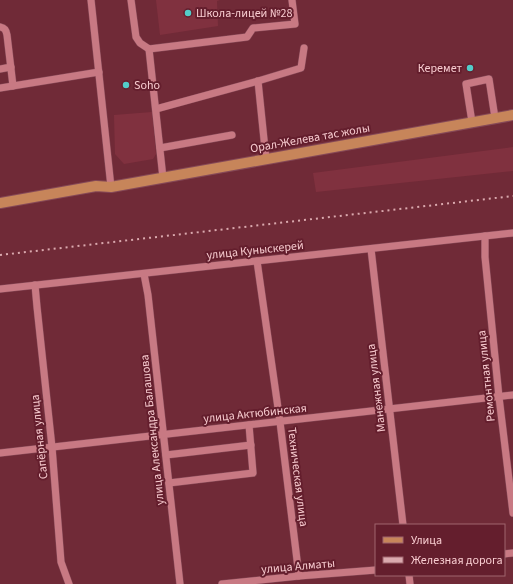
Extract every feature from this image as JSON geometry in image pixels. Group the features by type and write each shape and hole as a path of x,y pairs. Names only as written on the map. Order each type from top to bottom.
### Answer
{"main road":[{"name":"Орал-Желева тас жолы","path":"0,204 96,186 111,187 163,178 513,114"}],"street":[{"path":"91,0 111,187"},
{"path":"130,0 136,37 140,43 150,49 247,37 253,28 296,24 292,0"},
{"path":"0,27 6,30 8,35 13,86"},
{"path":"156,109 301,68 304,48"},
{"path":"150,49 163,178"},
{"path":"0,69 11,67"},
{"path":"0,88 99,72"},
{"path":"472,122 466,84 490,79 495,118"},
{"path":"258,81 266,159"},
{"path":"160,148 232,135"},
{"name":"улица Куныскерей","path":"0,289 513,233"},
{"name":"Ремонтная улица","path":"485,236 485,257 499,397 513,512"},
{"name":"Манежная улица","path":"371,249 403,524"},
{"name":"Техническая улица","path":"257,261 280,422 299,576"},
{"name":"улица Александра Балашова","path":"144,274 148,295 180,584"},
{"name":"Сапёрная улица","path":"35,286 52,447 61,562 70,584"},
{"name":"улица Актюбинская","path":"0,453 513,395"},
{"path":"169,483 253,473 249,425"},
{"path":"166,455 251,445"},
{"name":"улица Алматы","path":"222,584 375,570"}],"shaded area":[{"name":"Школа-лицей №28","path":"156,0 220,0 217,1 218,26 160,35"},
{"path":"152,112 156,154 153,159 124,164 115,154 114,115"},
{"path":"513,147 513,171 316,192 313,173"}],"railway":[{"path":"0,255 513,196"}],"place":[{"name":"Школа-лицей №28","path":"188,13"},
{"name":"Керемет","path":"470,68"},
{"name":"Soho","path":"126,85"}]}
